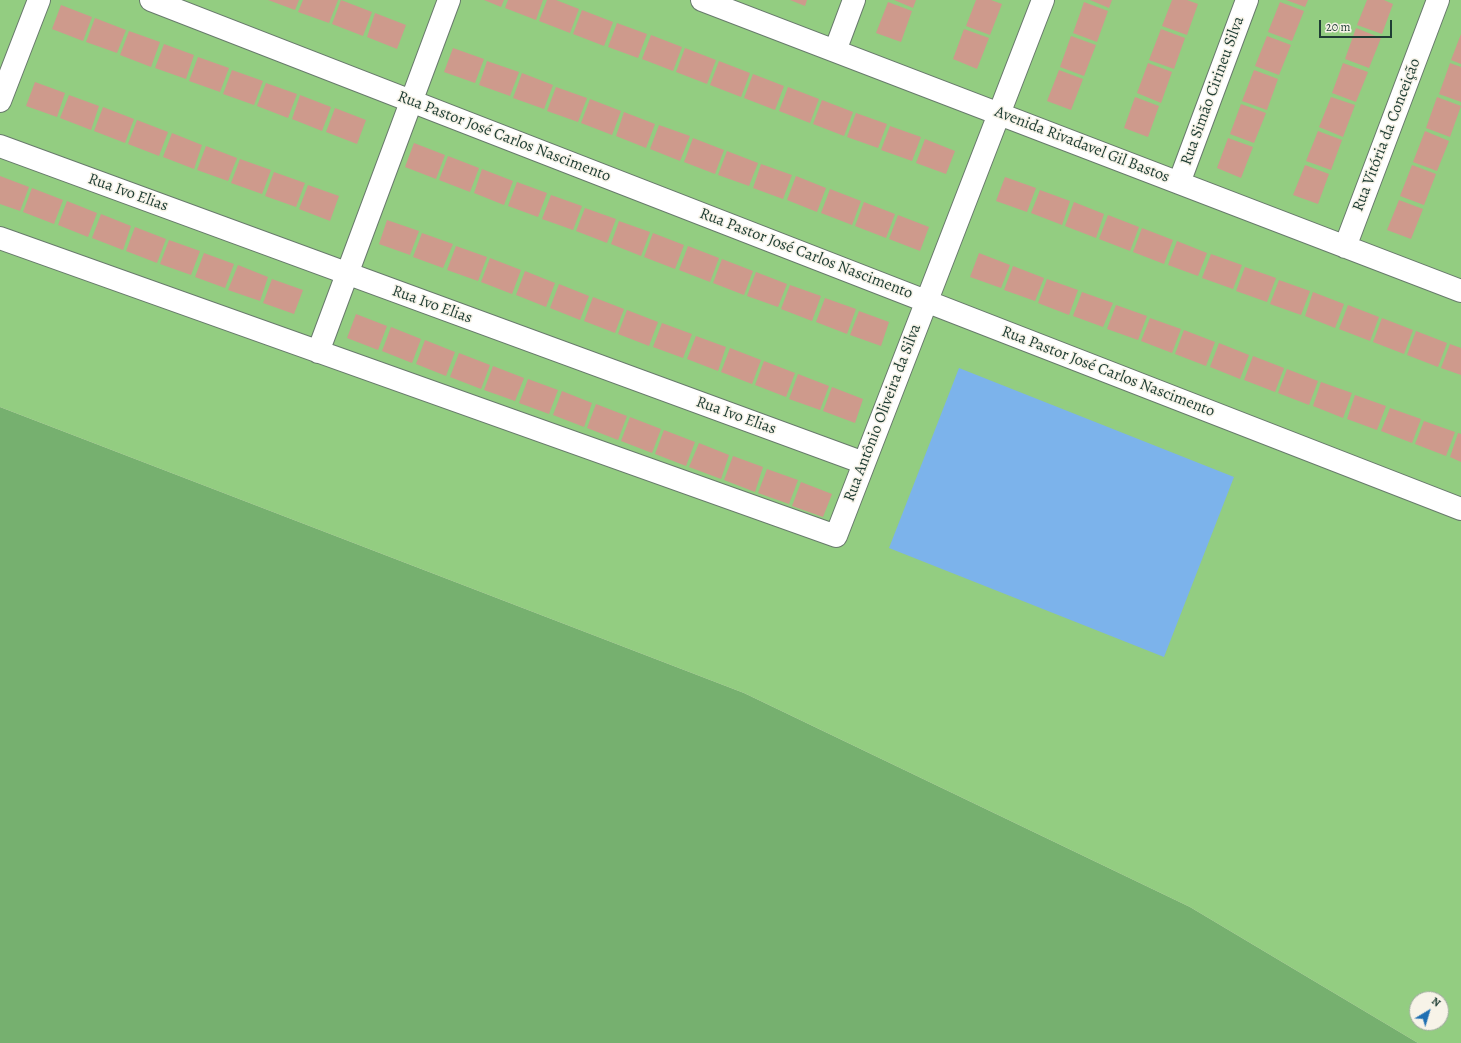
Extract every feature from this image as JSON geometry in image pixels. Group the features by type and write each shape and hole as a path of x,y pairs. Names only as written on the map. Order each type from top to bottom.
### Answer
{"street":[{"path":"0,101 39,0"},
{"name":"Rua Pastor José Carlos Nascimento","path":"151,0 1461,509"},
{"path":"0,238 318,352 449,0"},
{"name":"Avenida Rivadavel Gil Bastos","path":"702,0 1461,291"},
{"path":"835,51 854,0"},
{"name":"Rua Antônio Oliveira da Silva","path":"318,352 836,536 1043,0"},
{"name":"Rua Simão Cirineu Silva","path":"1179,183 1247,0"},
{"name":"Rua Vitória da Conceição","path":"1345,247 1438,0"},
{"name":"Rua Ivo Elias","path":"0,146 864,463"}],"green space":[{"path":"0,0 1461,0 1461,1043 1418,1043 1190,907 744,693 0,407"},
{"path":"0,407 744,693 1190,907 1418,1043 0,1043"}],"water":[{"path":"959,368 1234,477 1164,657 889,548"}],"building":[{"path":"268,0 299,0 295,10"},
{"path":"303,0 338,0 329,23 298,12"},
{"path":"341,0 372,12 363,36 332,24"},
{"path":"484,0 504,0 501,7"},
{"path":"508,0 543,0 536,20 505,8"},
{"path":"547,0 556,0 579,9 570,33 539,21"},
{"path":"790,0 807,0 805,6"},
{"path":"894,0 916,0 913,8"},
{"path":"976,0 991,0 1002,4 990,35 966,26"},
{"path":"1090,0 1112,0 1109,8"},
{"path":"1172,0 1187,0 1198,4 1187,35 1162,26"},
{"path":"1286,0 1308,0 1305,7"},
{"path":"1367,0 1384,0 1393,4 1382,34 1357,25"},
{"path":"888,2 912,11 901,42 876,33"},
{"path":"1084,2 1108,11 1097,42 1073,33"},
{"path":"1280,2 1304,11 1292,41 1268,32"},
{"path":"61,5 92,17 83,41 52,29"},
{"path":"582,10 613,22 604,46 573,34"},
{"path":"375,13 406,25 397,49 367,37"},
{"path":"95,18 126,30 117,53 86,42"},
{"path":"617,23 647,34 638,58 608,47"},
{"path":"1356,28 1381,38 1369,68 1345,59"},
{"path":"964,29 989,38 977,69 953,59"},
{"path":"1161,29 1185,38 1174,69 1149,60"},
{"path":"129,31 160,42 151,67 120,55"},
{"path":"1461,34 1461,64 1451,60"},
{"path":"651,35 682,47 673,71 642,59"},
{"path":"1071,36 1096,45 1084,76 1060,67"},
{"path":"1267,36 1291,45 1279,75 1255,66"},
{"path":"164,44 194,55 186,79 155,68"},
{"path":"453,48 484,59 475,83 444,72"},
{"path":"685,48 716,60 707,84 676,72"},
{"path":"198,57 229,68 220,92 189,81"},
{"path":"487,61 519,72 510,96 479,85"},
{"path":"719,61 750,73 741,97 710,85"},
{"path":"1148,63 1172,72 1161,103 1137,93"},
{"path":"1343,63 1368,72 1356,102 1332,93"},
{"path":"1450,63 1461,67 1461,102 1439,94"},
{"path":"232,70 263,81 254,105 223,94"},
{"path":"1059,70 1083,79 1071,110 1047,101"},
{"path":"1254,70 1278,79 1267,110 1242,101"},
{"path":"522,73 553,85 544,109 513,98"},
{"path":"753,74 784,86 775,110 744,98"},
{"path":"35,82 65,93 57,117 26,106"},
{"path":"266,83 297,94 288,118 257,106"},
{"path":"556,87 587,98 578,122 547,111"},
{"path":"788,87 819,99 810,123 779,111"},
{"path":"69,95 99,106 91,130 60,118"},
{"path":"300,95 331,107 322,131 292,119"},
{"path":"1135,97 1159,106 1148,137 1124,128"},
{"path":"1331,97 1355,105 1343,137 1319,127"},
{"path":"1437,97 1461,106 1450,137 1426,128"},
{"path":"590,99 621,111 612,135 581,123"},
{"path":"822,100 853,112 844,136 813,124"},
{"path":"1241,104 1266,113 1254,143 1230,134"},
{"path":"103,107 134,119 125,143 94,131"},
{"path":"335,108 366,120 357,144 326,132"},
{"path":"624,112 655,124 646,148 616,136"},
{"path":"856,113 887,124 878,148 847,137"},
{"path":"137,120 168,132 159,156 128,144"},
{"path":"659,125 690,136 680,161 650,149"},
{"path":"890,126 921,137 912,161 881,150"},
{"path":"1318,131 1342,140 1331,170 1306,161"},
{"path":"1425,131 1449,141 1437,171 1413,162"},
{"path":"172,133 202,145 194,169 163,157"},
{"path":"693,138 724,150 715,174 684,162"},
{"path":"1228,138 1253,147 1241,178 1217,168"},
{"path":"925,139 955,151 946,174 916,163"},
{"path":"414,143 445,155 436,179 405,167"},
{"path":"206,146 237,158 228,181 197,170"},
{"path":"727,151 758,163 749,186 718,175"},
{"path":"448,156 479,168 470,192 439,180"},
{"path":"240,159 271,170 262,194 231,183"},
{"path":"761,164 792,175 783,199 753,188"},
{"path":"1305,165 1329,174 1318,204 1293,195"},
{"path":"1412,165 1436,174 1424,205 1400,196"},
{"path":"482,169 513,181 504,205 474,193"},
{"path":"274,172 305,183 296,207 265,196"},
{"path":"0,176 29,187 20,211 0,204"},
{"path":"796,176 826,188 817,212 787,200"},
{"path":"1005,177 1036,188 1027,212 996,201"},
{"path":"517,182 547,193 538,217 508,206"},
{"path":"308,185 339,196 330,221 299,209"},
{"path":"32,188 63,200 54,224 23,212"},
{"path":"830,189 861,201 852,225 821,213"},
{"path":"1040,190 1070,201 1062,225 1031,213"},
{"path":"551,195 582,206 573,230 542,219"},
{"path":"1399,200 1423,209 1411,239 1387,230"},
{"path":"67,201 97,213 88,237 58,225"},
{"path":"864,202 895,214 886,238 855,226"},
{"path":"1074,202 1104,214 1096,238 1065,226"},
{"path":"585,208 616,219 607,243 576,231"},
{"path":"101,214 131,226 123,250 92,238"},
{"path":"898,215 929,227 920,251 889,239"},
{"path":"1108,215 1139,227 1130,251 1099,239"},
{"path":"387,220 419,231 410,255 379,244"},
{"path":"619,221 650,232 641,256 611,244"},
{"path":"135,227 166,239 157,263 126,251"},
{"path":"1142,228 1173,240 1164,264 1133,252"},
{"path":"422,233 453,244 443,268 413,257"},
{"path":"653,233 684,245 675,269 644,257"},
{"path":"169,240 200,251 191,275 160,264"},
{"path":"1177,241 1207,253 1198,276 1168,265"},
{"path":"456,246 487,257 478,281 447,270"},
{"path":"688,246 719,258 710,282 679,270"},
{"path":"204,253 234,264 225,288 195,277"},
{"path":"979,253 1010,265 1001,288 970,277"},
{"path":"1211,254 1242,265 1233,289 1202,278"},
{"path":"490,258 521,270 512,294 481,282"},
{"path":"722,259 753,271 744,295 713,283"},
{"path":"238,265 268,277 260,301 228,290"},
{"path":"1013,266 1044,278 1035,301 1004,290"},
{"path":"1245,267 1276,278 1267,302 1236,291"},
{"path":"525,271 555,283 546,307 516,295"},
{"path":"756,272 787,284 778,307 747,296"},
{"path":"272,279 303,290 294,314 263,303"},
{"path":"1047,279 1078,290 1069,315 1038,303"},
{"path":"1279,280 1310,291 1301,315 1270,304"},
{"path":"559,284 589,296 580,320 550,308"},
{"path":"790,285 821,296 812,321 781,309"},
{"path":"1082,292 1113,303 1103,327 1073,316"},
{"path":"1313,292 1344,304 1335,328 1305,316"},
{"path":"593,297 624,309 615,333 584,321"},
{"path":"825,298 856,309 847,334 816,322"},
{"path":"1116,305 1147,316 1138,340 1107,329"},
{"path":"1348,305 1379,317 1370,341 1339,329"},
{"path":"627,310 658,322 649,346 618,334"},
{"path":"859,311 889,322 881,346 850,335"},
{"path":"356,314 387,326 378,350 347,338"},
{"path":"1150,318 1181,329 1172,353 1141,341"},
{"path":"1382,318 1413,330 1404,354 1373,342"},
{"path":"662,323 692,334 683,358 653,347"},
{"path":"391,327 421,339 412,363 382,351"},
{"path":"1184,330 1215,342 1206,366 1175,354"},
{"path":"1416,331 1447,343 1438,367 1407,355"},
{"path":"696,336 726,347 718,371 687,359"},
{"path":"425,340 455,352 446,376 416,364"},
{"path":"1219,343 1249,355 1240,379 1210,367"},
{"path":"1450,344 1461,348 1461,375 1441,368"},
{"path":"730,348 761,360 752,384 721,372"},
{"path":"459,353 490,365 481,389 450,377"},
{"path":"1253,356 1284,368 1275,392 1244,380"},
{"path":"764,361 795,373 786,397 755,385"},
{"path":"493,366 524,378 515,401 484,390"},
{"path":"1287,369 1318,381 1309,405 1278,393"},
{"path":"798,374 829,386 820,410 789,399"},
{"path":"528,379 558,390 549,414 519,403"},
{"path":"1321,382 1352,393 1343,418 1313,406"},
{"path":"832,387 863,399 855,423 823,411"},
{"path":"562,391 592,403 584,427 553,415"},
{"path":"1355,395 1386,406 1377,430 1347,419"},
{"path":"596,404 627,416 618,440 587,428"},
{"path":"1390,408 1421,419 1412,443 1381,431"},
{"path":"630,417 661,429 652,453 621,441"},
{"path":"1424,421 1455,432 1446,456 1415,444"},
{"path":"664,430 695,442 686,466 655,454"},
{"path":"1458,433 1461,434 1461,462 1450,457"},
{"path":"699,443 729,455 721,479 689,467"},
{"path":"733,456 763,467 755,492 724,480"},
{"path":"767,469 798,480 789,504 758,493"},
{"path":"801,482 832,494 823,517 792,506"}]}
